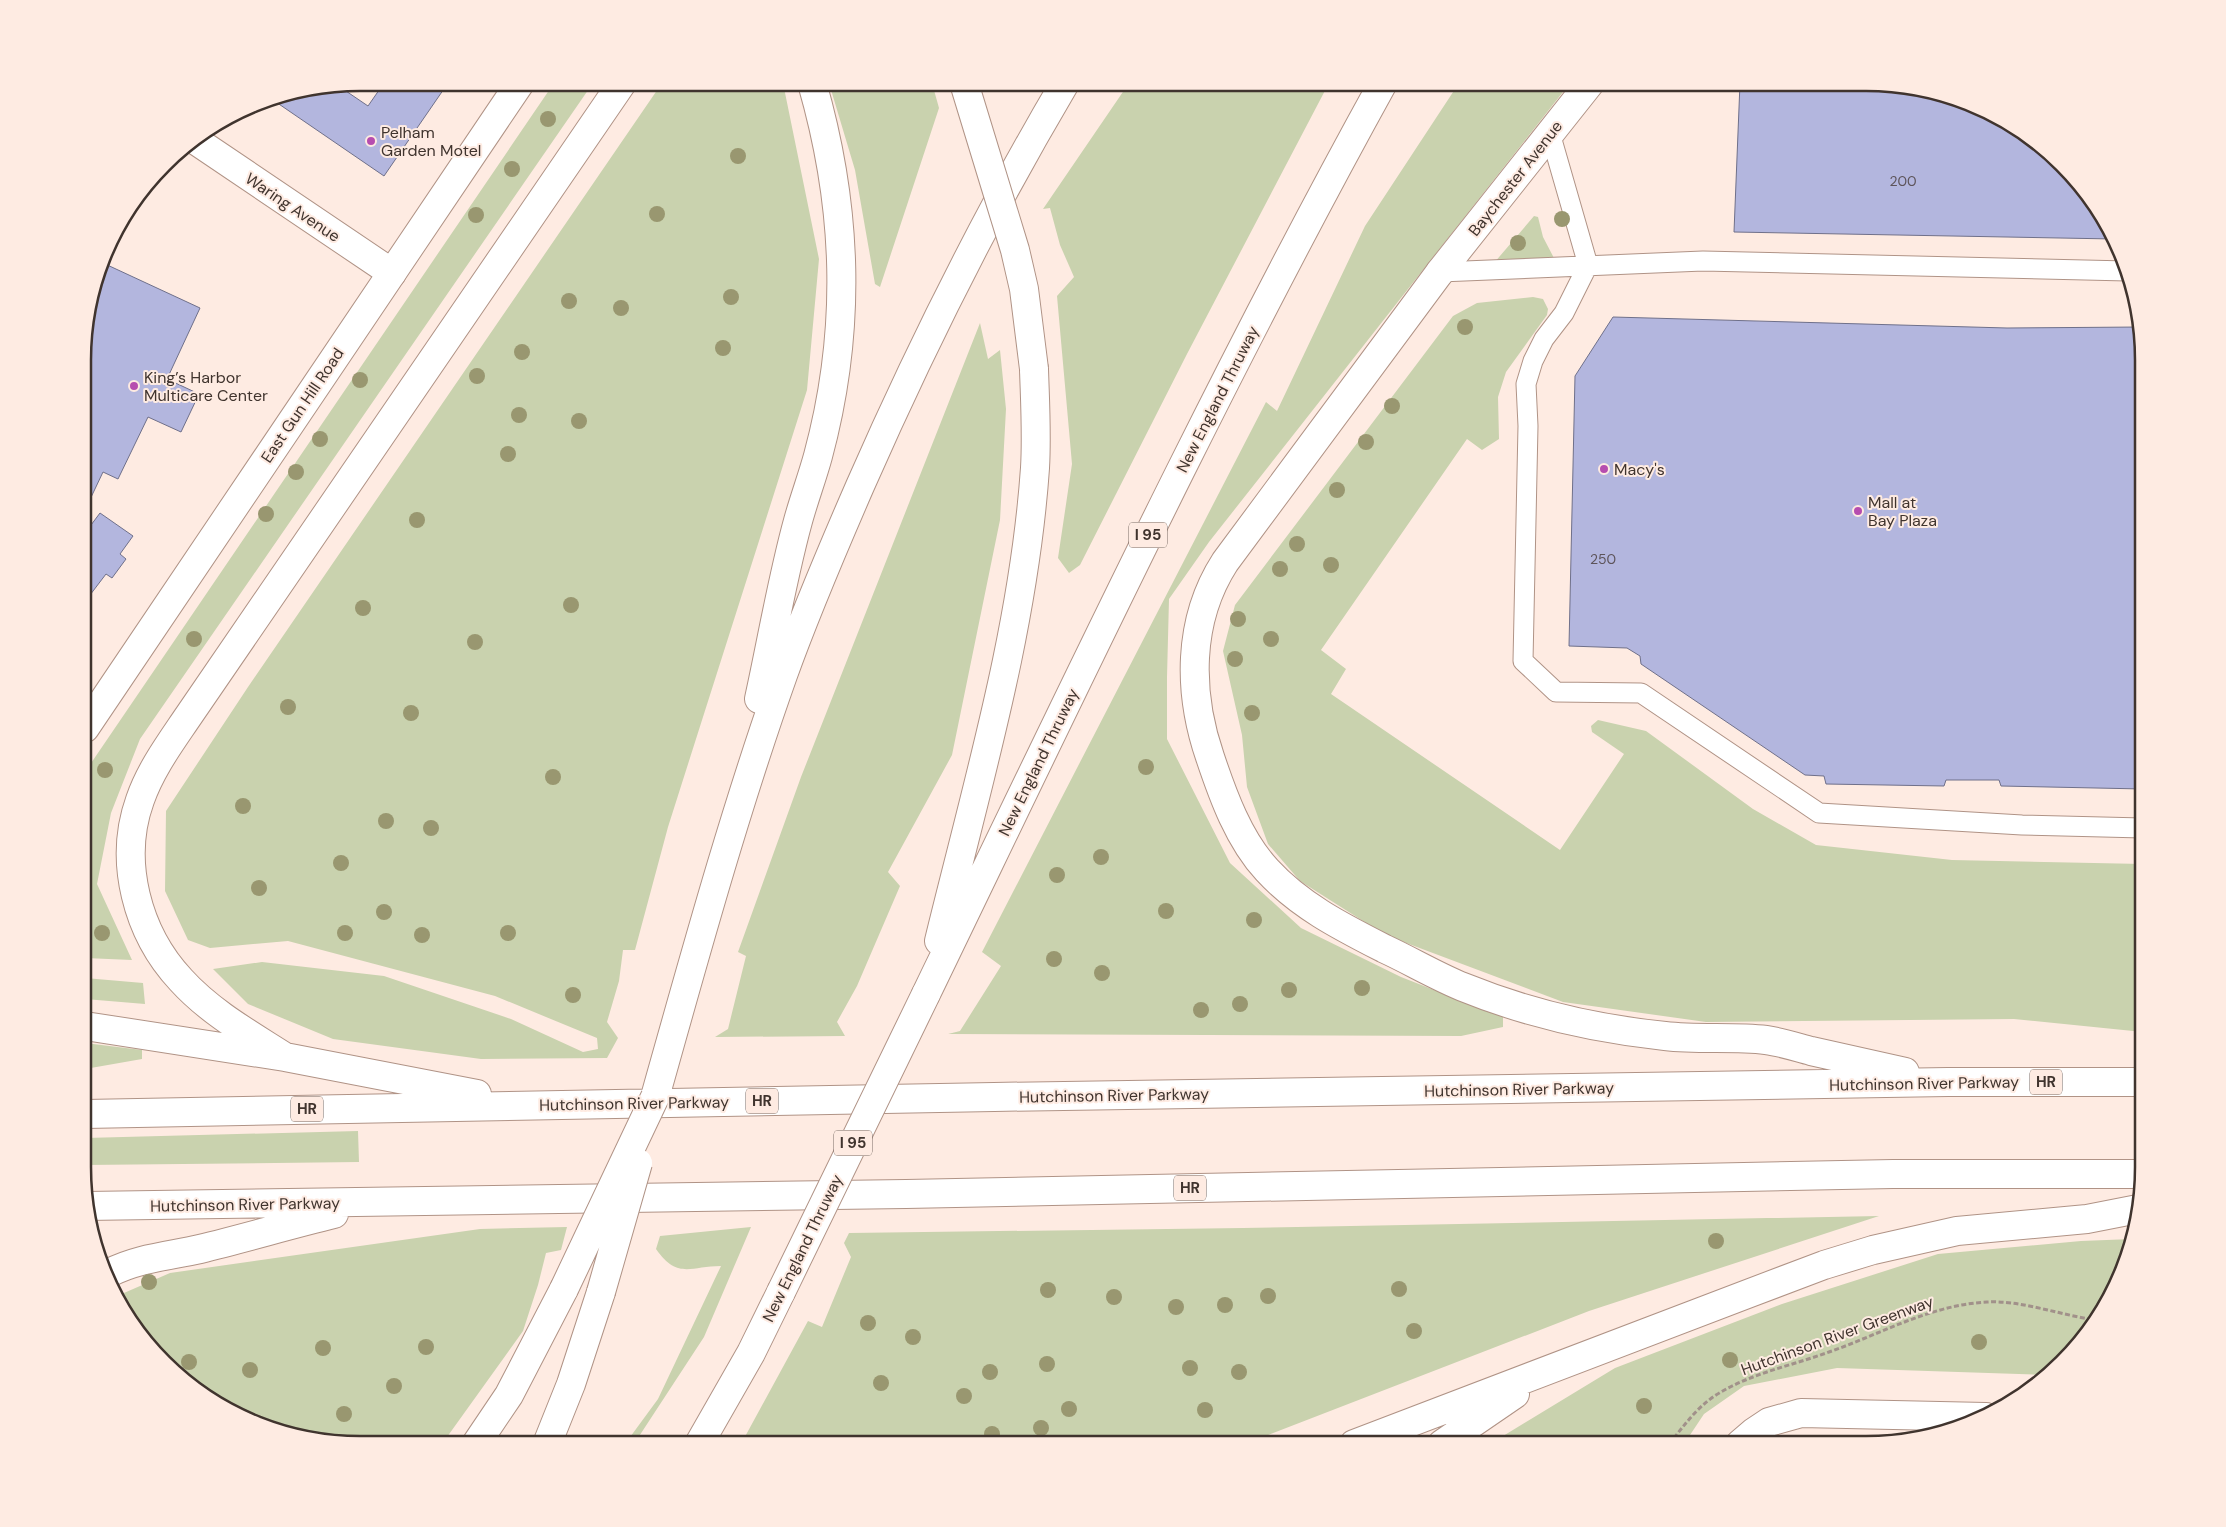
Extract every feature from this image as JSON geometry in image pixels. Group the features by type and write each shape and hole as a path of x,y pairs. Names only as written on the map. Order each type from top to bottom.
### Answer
{"main road":[{"name":"East Gun Hill Road","path":"91,719 514,91"},
{"path":"285,1057 233,1024 197,996 168,964 152,939 139,907 131,871 131,843 140,798 160,759 185,721 617,91"},
{"path":"731,828 798,522 826,424 838,346 843,265 840,222 828,144 814,91"},
{"path":"926,994 997,702 1022,578 1035,466 1034,369 1024,289 1015,250 966,91"},
{"path":"551,1436 571,1384 601,1292 731,828 784,673 836,540 899,397 958,275 1022,155 1060,91"},
{"name":"New England Thruway","path":"704,1436 751,1353 1176,479 1294,249 1379,91"},
{"name":"Baychester Avenue","path":"1584,91 1440,272 1225,562 1214,580 1199,622 1196,644 1195,692 1204,740 1223,794 1251,847 1265,868 1285,889 1330,920 1462,987 1554,1017 1664,1036 1766,1040 1948,1082"},
{"name":"Waring Avenue","path":"201,144 392,273"},
{"path":"91,1027 285,1057 530,1105"},
{"name":"Hutchinson River Parkway","path":"91,1114 1948,1082 2135,1082"},
{"path":"481,1436 514,1388 564,1289 655,1097"},
{"name":"Hutchinson River Parkway","path":"94,1206 375,1203 1892,1174 2135,1174"},
{"path":"112,1271 124,1265 146,1259 198,1249 375,1203"},
{"path":"1376,1436 1548,1372 1824,1265 1881,1248 1957,1231 2087,1219 2131,1210"},
{"path":"1454,1436 1548,1372"},
{"path":"1749,1436 1769,1422 1801,1413 1965,1417"}],"lane":[{"path":"1550,133 1588,265 1564,313 1544,339 1533,361 1526,384 1528,426 1523,661 1556,692 1640,693 1819,814 2022,825 2135,828"},
{"path":"1440,272 1703,261 2119,271"}],"path":[{"name":"Hutchinson River Greenway","path":"1676,1436 1699,1408 1732,1386 1777,1368 1831,1352 1924,1314 1988,1302 2028,1306 2062,1315 2087,1319"}],"green space":[{"path":"549,91 587,91 140,739 111,813 97,884 132,960 91,958 91,763"},
{"path":"657,91 785,91 819,259 807,390 668,827 635,950 623,950 619,981 607,1022 618,1038 607,1058 481,1059 333,1039 248,1004 213,969 262,962 384,976 511,1019 583,1052 598,1049 597,1038 495,996 288,941 210,948 188,940 165,891 166,811 248,687"},
{"path":"831,91 934,91 939,108 880,287 875,284 855,170"},
{"path":"1124,91 1325,91 1187,354 1080,565 1069,573 1058,558 1072,464 1057,296 1074,277 1060,245 1050,208 1043,209"},
{"path":"1454,91 1564,91 1209,542 1169,599 1167,739 1230,863 1301,928 1401,977 1503,1017 1503,1027 1461,1036 948,1034 960,1031 1001,966 982,952 1266,402 1277,411 1365,226"},
{"path":"1534,216 1538,217 1543,237 1555,260 1494,263"},
{"path":"1533,297 1543,299 1548,309 1547,315 1506,372 1498,397 1499,439 1482,450 1467,439 1321,650 1346,669 1331,694 1560,850 1624,754 1592,732 1591,726 1598,720 1646,731 1753,809 1816,845 1952,860 2135,864 2135,1031 2014,1019 1706,1022 1563,1002 1385,935 1300,881 1268,844 1247,787 1242,735 1223,651 1235,605 1453,316 1477,303"},
{"path":"980,323 988,359 1000,350 1006,409 1000,520 952,755 888,872 900,886 857,986 837,1022 845,1036 715,1037 728,1029 746,956 738,952 801,777"},
{"path":"91,979 143,983 145,1004 91,1000"},
{"path":"91,1044 142,1050 142,1059 91,1068"},
{"path":"358,1131 359,1162 91,1165 91,1138"},
{"path":"1879,1216 1589,1311 1266,1436 745,1436 808,1321 822,1327 851,1257 844,1243 849,1233 1243,1228"},
{"path":"567,1227 561,1250 546,1253 523,1331 448,1436 360,1436 308,1431 291,1427 241,1408 196,1380 170,1357 147,1331 123,1293 170,1273 480,1229"},
{"path":"751,1227 704,1337 639,1436 631,1436 658,1399 721,1266 685,1269 671,1265 656,1249 660,1236"},
{"path":"2125,1239 2114,1270 2099,1301 2068,1344 2036,1375 1837,1368 1744,1386 1704,1414 1689,1436 1503,1436 1615,1368 1782,1304 1938,1254 2081,1241"}],"building":[{"name":"Pelham Garden Motel","path":"378,91 442,91 384,176 279,104 308,96 347,92 368,106"},
{"path":"1740,91 1866,91 1918,96 1935,100 1969,112 2000,127 2030,147 2056,170 2079,196 2106,239 1734,232"},
{"name":"King’s Harbor Multicare Center","path":"109,266 200,308 167,379 199,394 181,432 148,417 118,479 103,472 91,497 92,343 96,308"},
{"name":"Mall at Bay Plaza","path":"1613,317 2007,328 2132,327 2135,360 2135,789 2001,786 1999,780 1946,780 1944,786 1826,784 1824,776 1805,775 1641,664 1640,656 1627,648 1569,646 1575,376"},
{"path":"100,513 133,536 120,554 126,559 112,578 106,574 91,594 91,525"}],"place":[{"name":"Pelham Garden Motel","path":"371,141"},
{"name":"King’s Harbor Multicare Center","path":"134,386"},
{"name":"Macy's","path":"1604,469"},
{"name":"Mall at Bay Plaza","path":"1858,511"}]}
